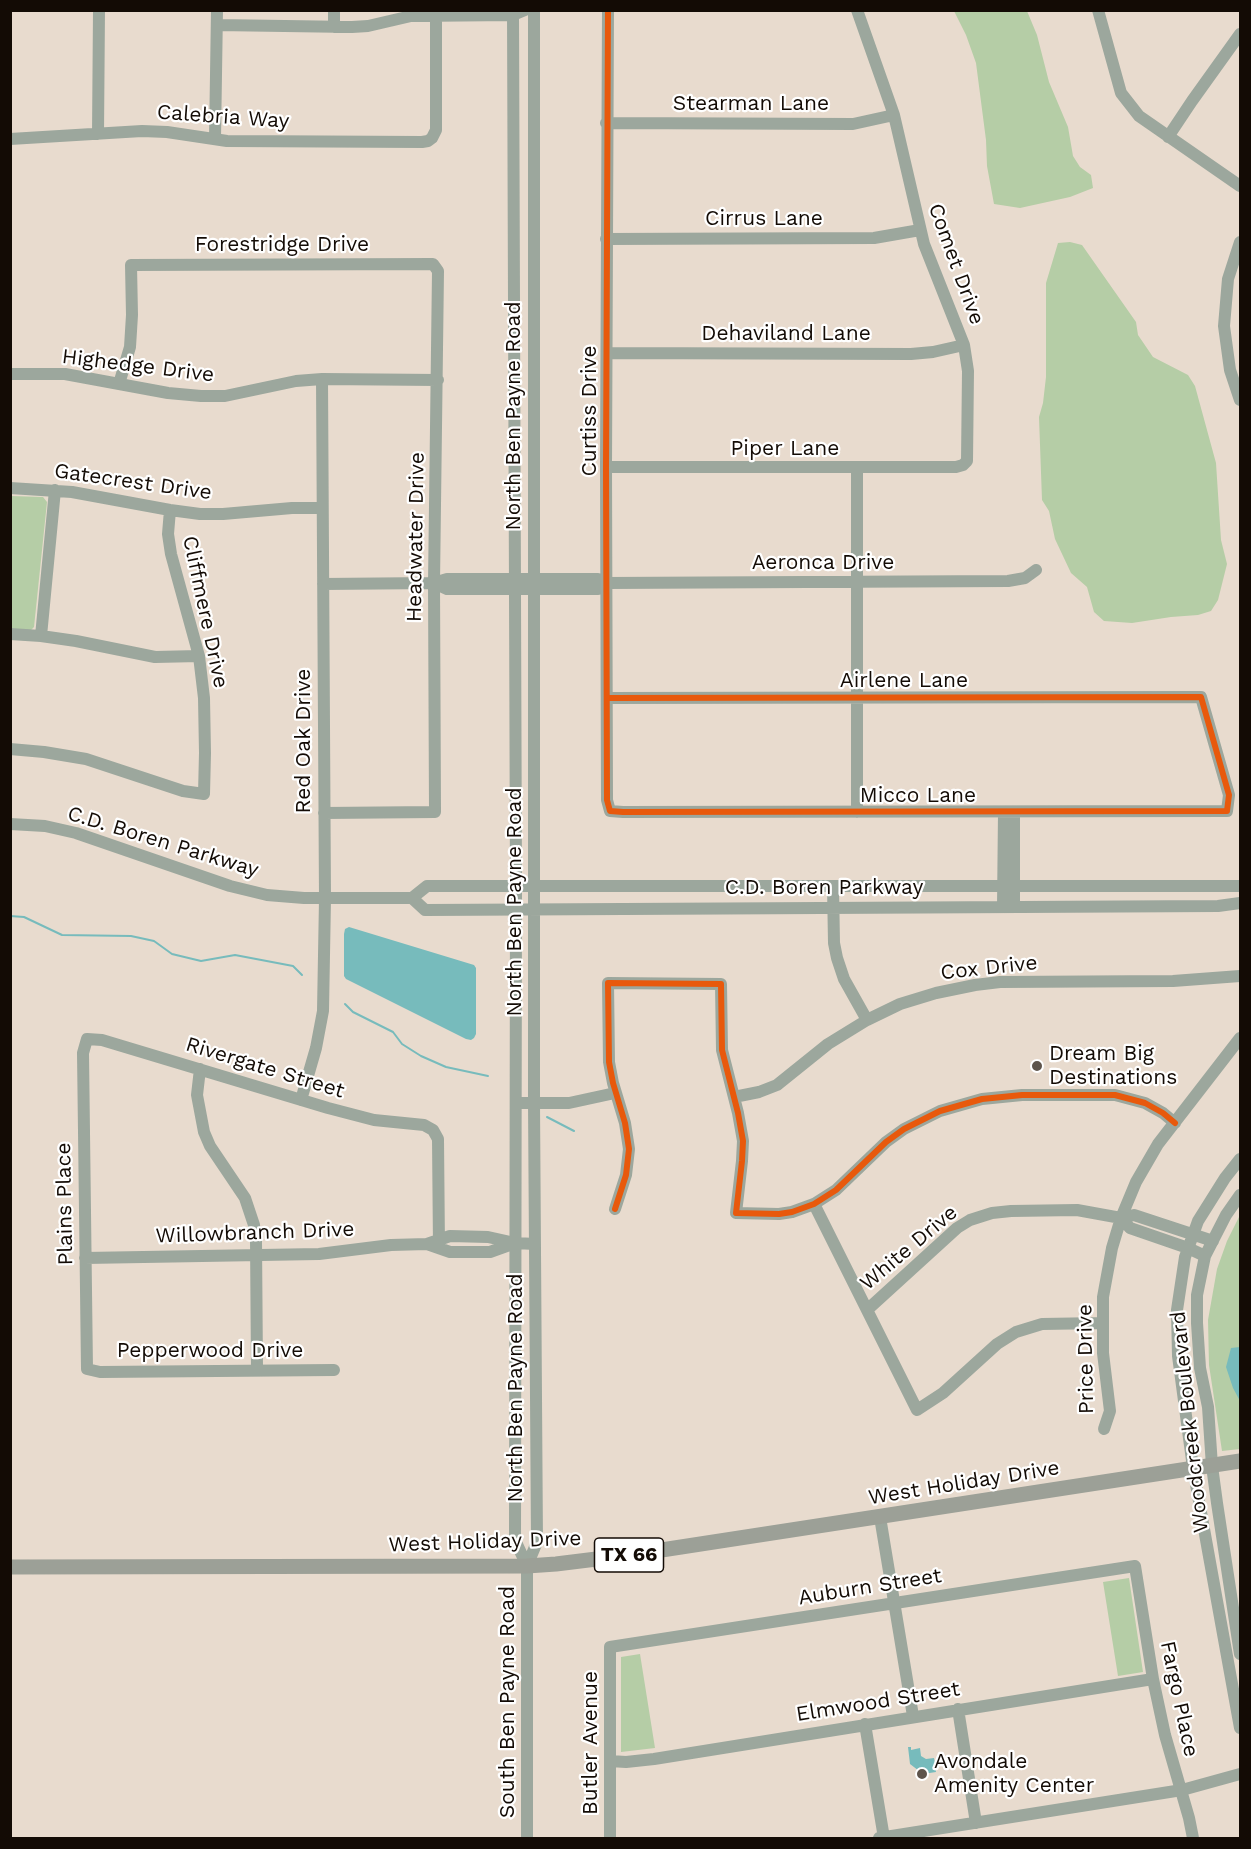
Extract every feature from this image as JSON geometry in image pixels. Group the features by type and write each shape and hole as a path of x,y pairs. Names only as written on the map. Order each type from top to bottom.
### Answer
{"main road":[{"name":"West Holiday Drive","path":"10,1567 527,1566 629,1555 1240,1461"}],"street":[{"path":"99,10 99,134"},
{"path":"215,139 217,10"},
{"path":"334,10 334,27"},
{"name":"North Ben Payne Road","path":"527,1566 537,1542 534,1103 534,10"},
{"name":"Curtiss Drive","path":"608,10 606,467 607,800 610,811"},
{"name":"Comet Drive","path":"857,10 894,115 928,256 964,345 968,371 968,454 967,461 963,465"},
{"path":"1098,10 1121,93 1139,116 1240,186"},
{"path":"217,25 361,27 400,18 517,12"},
{"name":"North Ben Payne Road","path":"517,12 514,584 516,885 514,1540 527,1566"},
{"name":"Calebria Way","path":"10,140 154,131 215,139 422,142 432,138 436,130 436,15"},
{"path":"1168,137 1240,34"},
{"name":"Stearman Lane","path":"606,123 854,124 894,115"},
{"name":"Cirrus Lane","path":"606,239 874,238 920,230"},
{"path":"1240,242 1228,279 1224,326 1230,370 1240,400"},
{"name":"Forestridge Drive","path":"119,384 130,347 131,265 433,264"},
{"name":"Headwater Drive","path":"324,813 435,812 434,583 438,271 433,264"},
{"name":"Dehaviland Lane","path":"607,353 911,354 964,345"},
{"name":"Highedge Drive","path":"10,374 65,374 168,393 201,396 225,396 296,381 322,379 438,380"},
{"name":"Red Oak Drive","path":"301,1100 316,1048 323,1011 322,379"},
{"name":"Piper Lane","path":"606,467 857,468 956,467 963,465"},
{"path":"857,468 857,812"},
{"name":"Gatecrest Drive","path":"10,488 55,490 200,514 322,508"},
{"path":"41,636 55,490"},
{"name":"Cliffmere Drive","path":"10,749 86,759 183,791 204,794 206,753 204,698 199,656 171,554 168,534 170,510"},
{"name":"Aeronca Drive","path":"323,584 434,583 447,589 534,584 598,589 607,583 1008,581 1025,578 1036,570"},
{"path":"10,634 76,640 146,656 199,656"},
{"name":"Airlene Lane","path":"607,698 1201,697 1229,795 1227,811"},
{"name":"Micco Lane","path":"610,811 1227,811"},
{"path":"1009,812 1009,907"},
{"name":"C.D. Boren Parkway","path":"10,824 45,826 76,833 230,886 282,897 412,898 427,886 1240,886"},
{"path":"833,886 834,943 837,958 844,979 867,1020"},
{"name":"C.D. Boren Parkway","path":"412,898 424,910 1218,906 1240,903"},
{"name":"Cox Drive","path":"734,1097 759,1092 777,1085 828,1044 867,1020 912,1000 950,990 1014,982 1173,981 1240,976"},
{"path":"615,1209 626,1175 629,1149 615,1093 609,1051 608,983 721,984 723,1050 743,1141 736,1214 779,1214 814,1204 836,1190 886,1142 904,1129 940,1111 967,1102 1010,1095 1116,1095 1145,1103 1175,1123"},
{"name":"Price Drive","path":"1104,1429 1110,1411 1104,1366 1102,1323 1106,1279 1121,1218 1128,1198 1158,1144 1240,1038"},
{"name":"Rivergate Street","path":"87,1039 102,1040 374,1120 424,1125 433,1130 438,1139 435,1244"},
{"name":"Plains Place","path":"87,1039 83,1053 87,1369"},
{"path":"200,1069 197,1095 204,1132 210,1146 245,1198 254,1225 257,1370"},
{"path":"516,1103 569,1103 615,1093"},
{"name":"Woodcreek Boulevard","path":"1240,1159 1224,1178 1198,1221 1188,1248 1177,1310 1181,1385 1193,1468 1240,1728"},
{"name":"Woodcreek Boulevard","path":"1240,1195 1226,1215 1205,1256 1197,1295 1200,1368 1208,1407 1212,1466 1240,1654"},
{"path":"814,1204 917,1410 951,1387 997,1344 1016,1332 1042,1324 1102,1323"},
{"name":"White Drive","path":"867,1310 951,1233 963,1223 977,1217 1011,1211 1077,1210 1121,1218 1134,1215 1213,1241"},
{"name":"White Drive","path":"1121,1218 1130,1228 1205,1256"},
{"name":"Willowbranch Drive","path":"85,1258 319,1254 391,1245 435,1244 450,1236 488,1237 515,1243 535,1244"},
{"name":"Pepperwood Drive","path":"87,1369 100,1372 334,1370"},
{"path":"514,1446 536,1445"},
{"path":"880,1517 913,1716"},
{"name":"South Ben Payne Road","path":"527,1566 527,1839"},
{"name":"Auburn Street","path":"610,1647 1135,1566"},
{"name":"Fargo Place","path":"1135,1566 1153,1679 1167,1743 1182,1790 1193,1839"},
{"name":"Butler Avenue","path":"610,1647 610,1839"},
{"name":"Elmwood Street","path":"610,1761 654,1759 1153,1679"},
{"path":"958,1709 976,1823"},
{"path":"866,1724 884,1838"},
{"path":"879,1839 930,1835 976,1823 1182,1790 1240,1774"}],"green space":[{"path":"954,11 1027,11 1037,35 1049,82 1068,127 1073,156 1080,167 1091,175 1093,188 1070,197 1020,208 994,204 987,166 976,63"},
{"path":"1070,242 1082,245 1136,322 1138,335 1153,357 1188,375 1195,386 1216,463 1221,540 1227,564 1218,600 1211,611 1198,615 1132,623 1104,621 1094,612 1087,587 1071,573 1055,539 1049,511 1042,500 1039,417 1046,377 1046,283 1058,243"},
{"path":"11,496 43,497 47,502 34,627 31,630 11,630"},
{"path":"1240,1215 1240,1449 1222,1451 1209,1365 1208,1320 1217,1269"},
{"path":"1129,1578 1143,1672 1118,1676 1103,1582"},
{"path":"640,1654 655,1748 621,1752 621,1657"}],"water":[{"path":"349,927 474,965 476,968 476,1034 474,1038 466,1039 346,979 344,976 344,934 345,929"},
{"path":"1240,1347 1240,1401 1226,1367 1231,1348"},
{"path":"908,1747 911,1747 911,1750 920,1748 921,1756 926,1759 934,1758 935,1763 939,1766 935,1767 936,1772 923,1774 910,1764"}],"waterway":[{"path":"10,916 24,917 62,935 131,936 154,941 172,954 201,961 235,955 293,966 302,975"},
{"path":"345,1004 353,1012 393,1032 402,1044 421,1056 446,1067 488,1076"},
{"path":"547,1117 574,1131"}],"cycle path":[{"path":"607,698 1201,697 1229,795 1227,811 610,811 607,800 606,467 608,10"},
{"path":"615,1209 626,1175 629,1149 625,1123 609,1062 608,983 721,984 722,1050 743,1141 736,1213 779,1214 814,1204 836,1190 886,1142 904,1129 940,1111 982,1099 1022,1095 1115,1095 1145,1103 1175,1123"}],"place":[{"name":"Dream Big Destinations","path":"1037,1066"},
{"name":"Avondale Amenity Center","path":"922,1774"}]}
